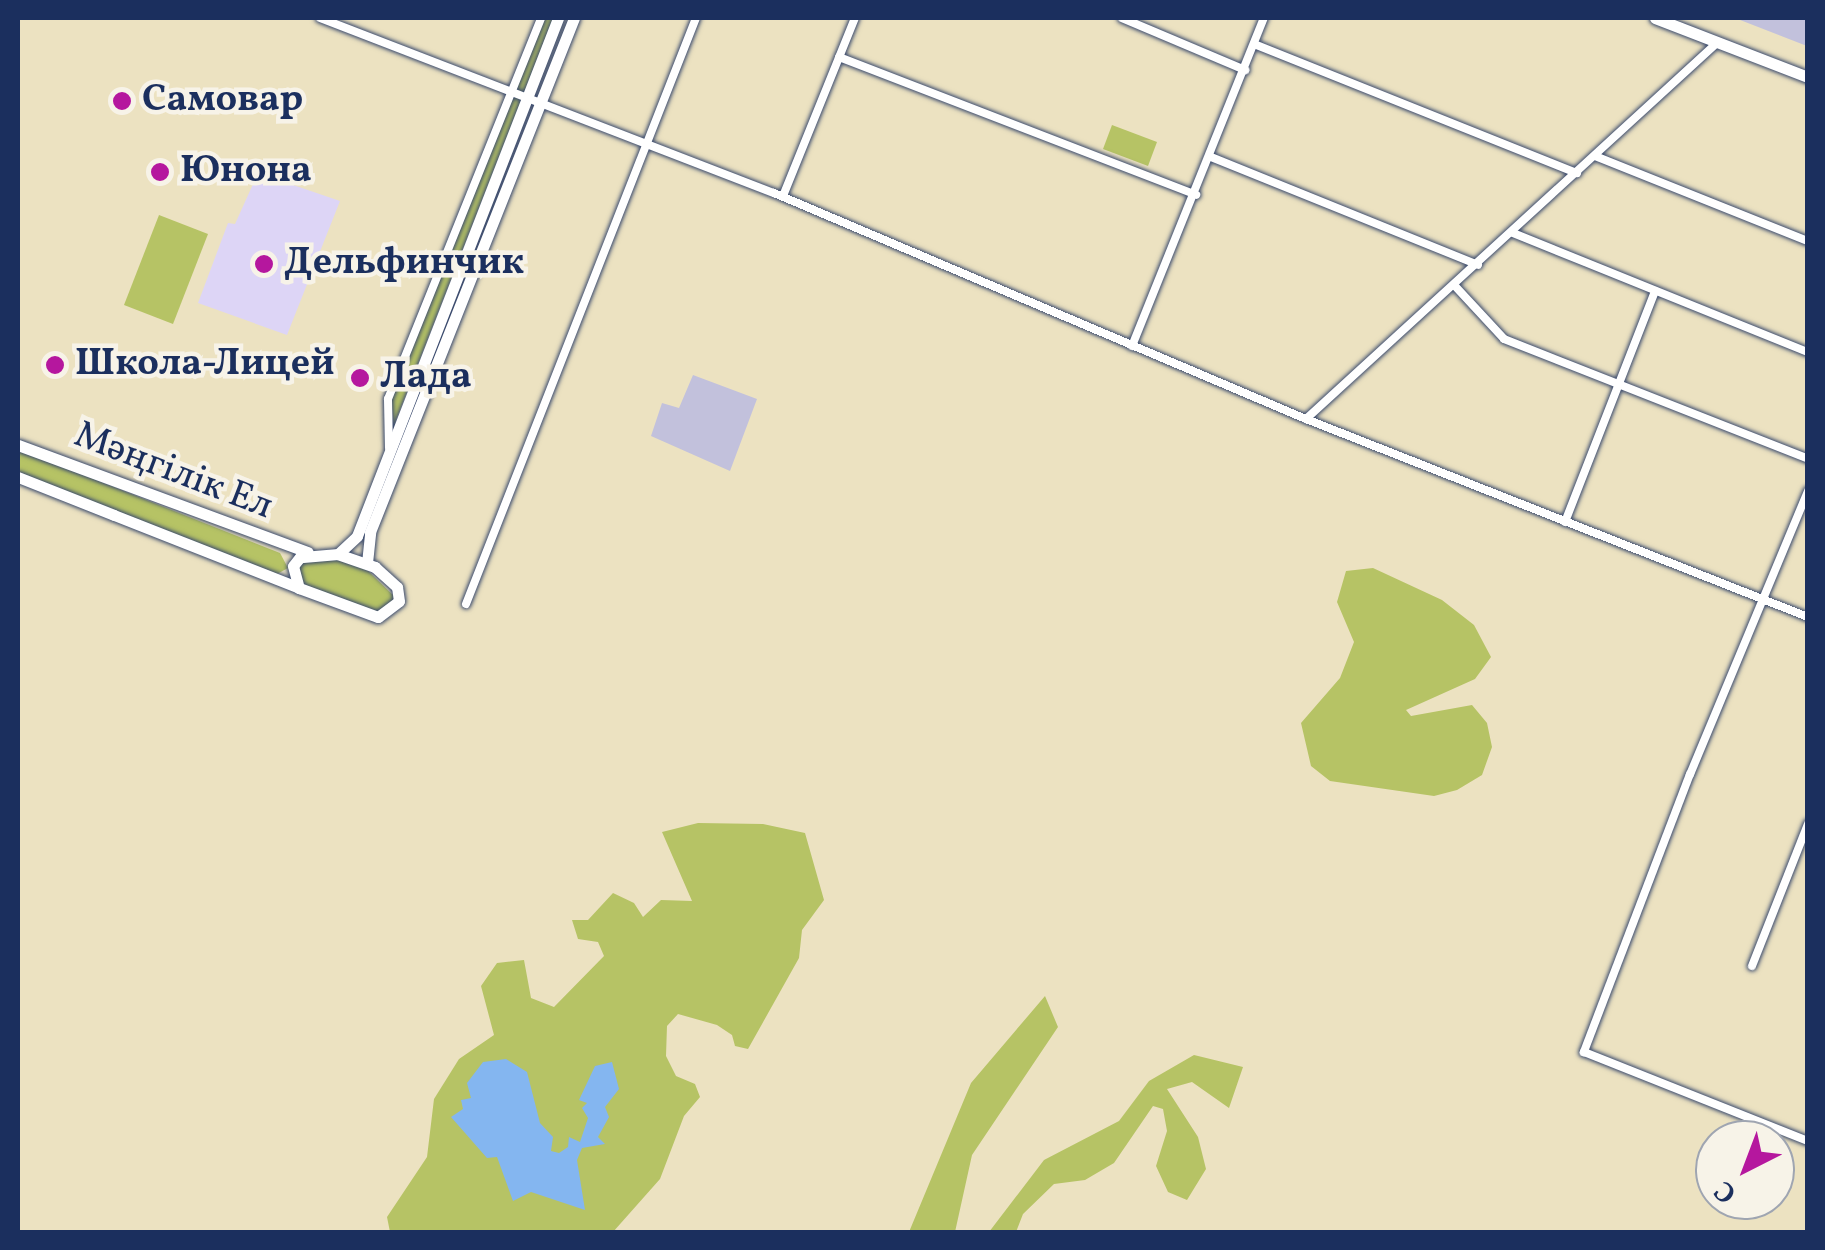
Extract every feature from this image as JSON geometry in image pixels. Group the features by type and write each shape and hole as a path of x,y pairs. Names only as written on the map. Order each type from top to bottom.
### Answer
{"street":[{"path":"320,18 783,196 1306,419 1808,617"},
{"path":"388,448 388,400 540,18"},
{"path":"338,554 357,536 558,18"},
{"path":"18,477 378,618 388,614 399,600 396,587 368,564 370,532 574,18"},
{"path":"466,604 696,18"},
{"path":"783,196 855,18"},
{"path":"1122,18 1245,70"},
{"path":"1132,346 1264,18"},
{"path":"1655,18 1808,77"},
{"path":"1306,419 1718,42"},
{"path":"1254,44 1578,173"},
{"path":"839,57 1196,194"},
{"path":"1595,156 1808,241"},
{"path":"1211,157 1478,265"},
{"path":"1513,233 1808,352"},
{"path":"1455,286 1504,339 1808,459"},
{"path":"1565,522 1656,290"},
{"name":"Мәңгілік Ел","path":"18,444 308,552 338,554 368,564"},
{"path":"1808,491 1690,774 1584,1052 1808,1140"},
{"path":"300,588 293,566 308,552"},
{"path":"1752,966 1808,824"}],"shaded area":[{"path":"1735,18 1807,18 1807,46"},
{"name":"Дельфинчик","path":"258,173 340,201 287,335 198,303 228,223 235,224"},
{"path":"693,375 757,399 730,471 651,436 662,403 679,408"}],"green space":[{"path":"543,18 553,18 394,425 391,400"},
{"path":"1112,125 1157,142 1148,166 1103,149"},
{"path":"159,215 208,234 173,324 124,305"},
{"path":"18,449 280,553 288,568 277,574 18,473"},
{"path":"309,556 360,563 396,598 383,614 302,584 297,567"},
{"path":"1373,568 1442,600 1474,625 1491,657 1475,679 1406,710 1411,716 1472,705 1487,723 1492,747 1482,775 1457,790 1434,796 1330,781 1311,766 1301,723 1340,678 1354,642 1337,602 1346,571"},
{"path":"698,823 763,824 805,833 824,900 802,930 799,958 748,1049 735,1046 732,1035 717,1025 678,1014 667,1026 666,1056 676,1076 695,1084 700,1097 684,1116 660,1179 613,1232 390,1232 387,1217 427,1157 434,1099 459,1059 494,1035 481,986 497,963 524,960 531,998 554,1007 604,956 598,942 578,939 572,920 588,920 613,893 634,903 643,917 661,900 692,901 662,832"},
{"path":"1045,996 1058,1027 972,1155 955,1232 909,1232 971,1083"},
{"path":"1194,1055 1243,1067 1229,1108 1192,1082 1167,1089 1198,1137 1206,1169 1187,1200 1168,1192 1156,1166 1167,1131 1163,1109 1153,1106 1114,1163 1085,1180 1054,1184 1023,1214 1016,1232 989,1232 1044,1160 1119,1121 1149,1081"}],"water":[{"path":"506,1059 527,1072 540,1123 553,1137 551,1151 559,1153 568,1147 569,1137 580,1142 588,1118 582,1108 587,1103 579,1100 595,1066 612,1062 619,1089 605,1107 609,1117 598,1137 605,1144 582,1148 577,1160 585,1210 531,1192 513,1201 497,1157 487,1158 451,1117 463,1109 461,1100 471,1098 467,1083 483,1062"}],"place":[{"name":"Самовар","path":"122,101"},
{"name":"Юнона","path":"160,172"},
{"name":"Дельфинчик","path":"264,264"},
{"name":"Школа-Лицей","path":"55,365"},
{"name":"Лада","path":"360,378"}]}
